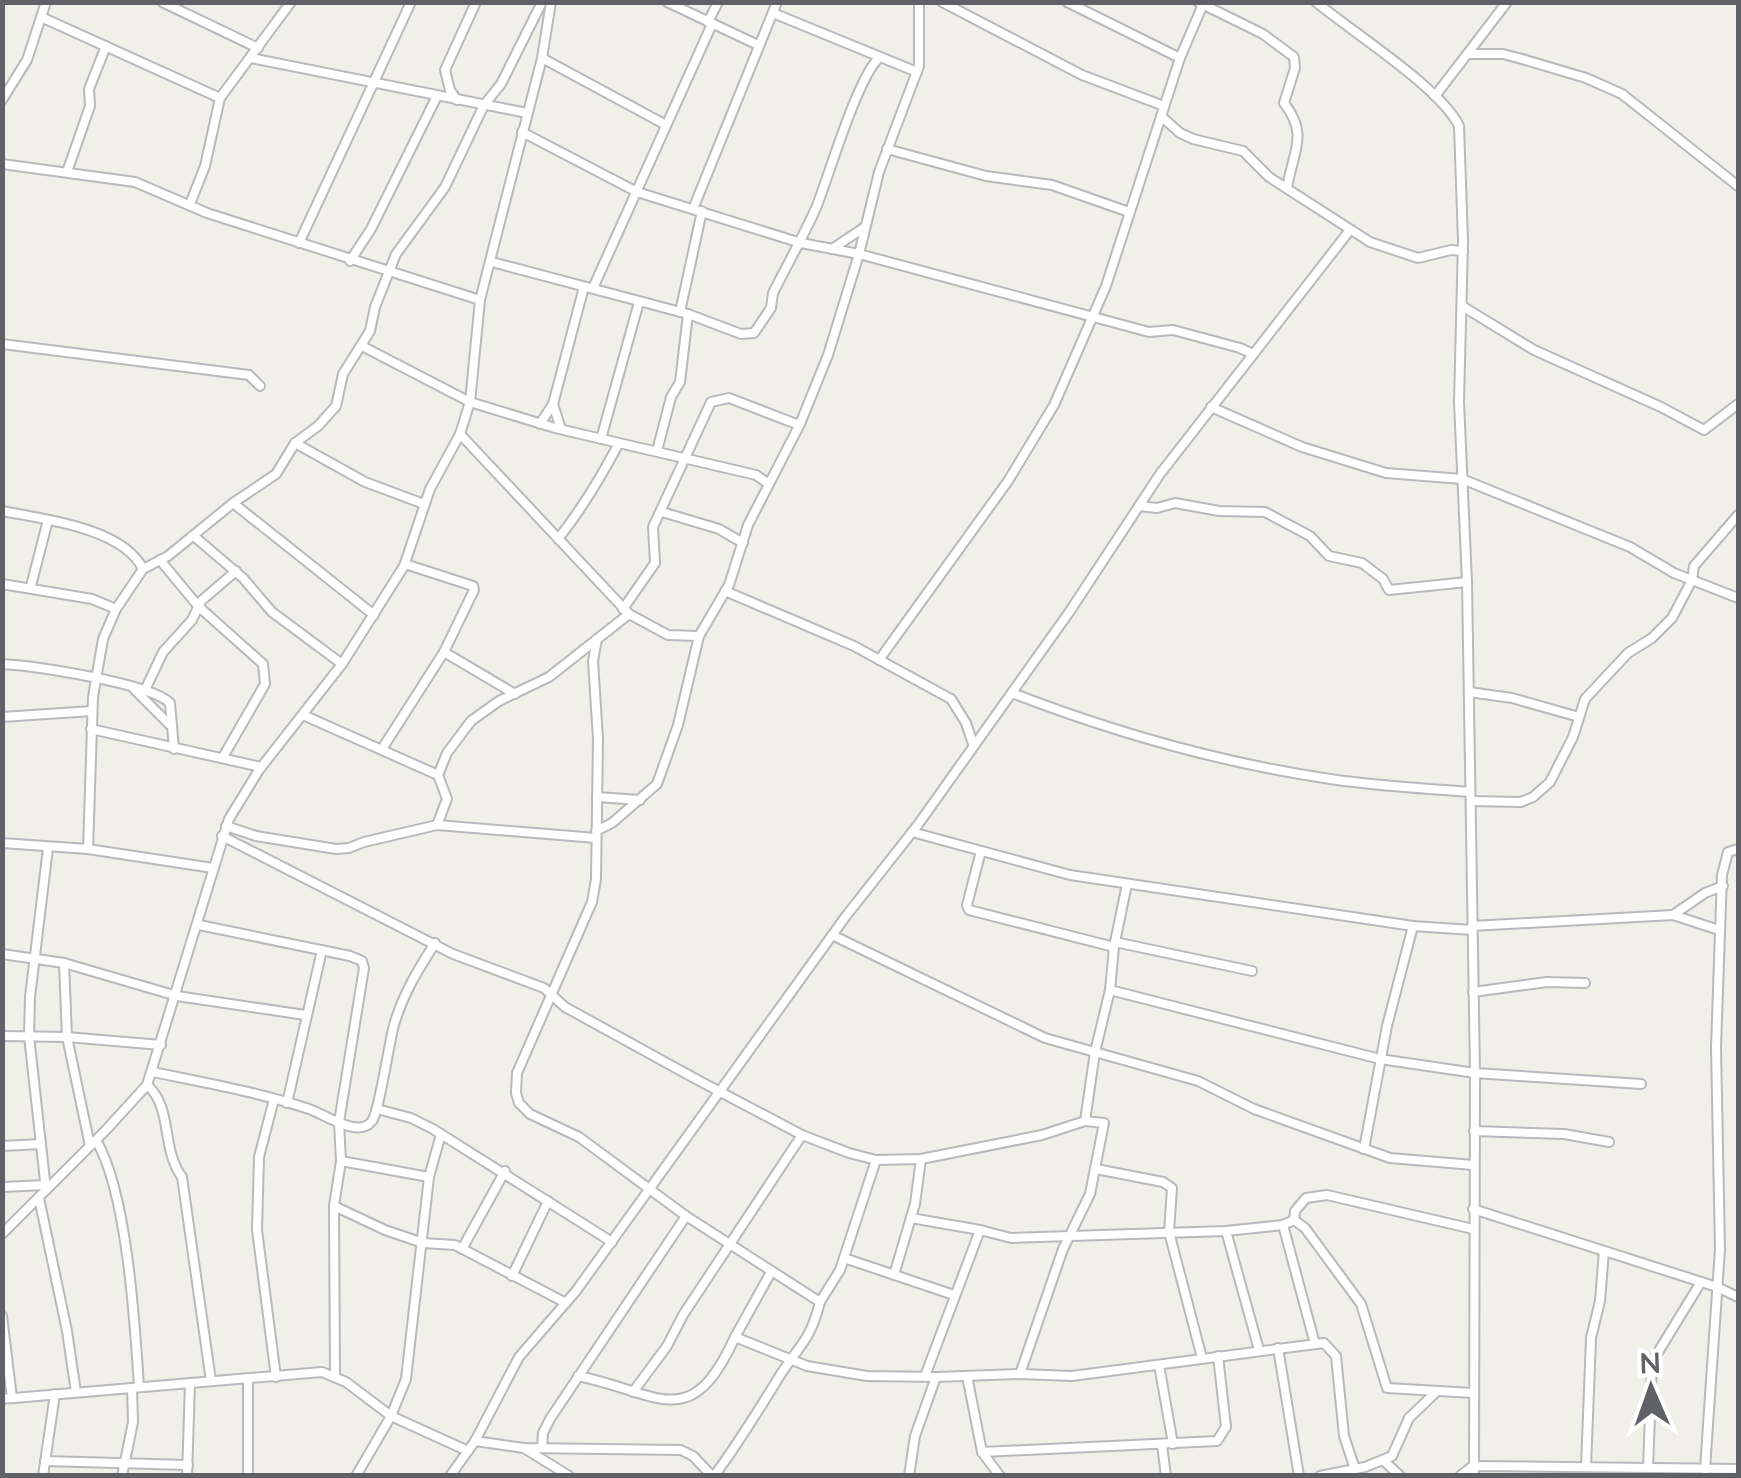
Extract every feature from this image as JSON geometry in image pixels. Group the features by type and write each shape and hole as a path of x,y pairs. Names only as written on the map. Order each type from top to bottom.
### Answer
{"street":[{"path":"2,100 27,60 46,2"},
{"path":"162,2 258,48"},
{"path":"190,204 206,166 220,98 291,2"},
{"path":"299,243 376,85 411,2"},
{"path":"458,100 450,90 445,70 476,2"},
{"path":"88,849 92,711 104,639 116,608 143,569 195,538 232,503 276,474 295,443 336,406 343,374 362,346 396,254 445,187 484,105 502,84 542,2"},
{"path":"2,1234 147,1084 199,925 224,831 262,767 342,664 405,564 424,504 460,434 470,402 480,300 542,58 551,2"},
{"path":"666,2 758,44"},
{"path":"540,424 553,404 588,288 680,102 718,2"},
{"path":"657,451 671,398 680,382 697,210 758,44 778,2"},
{"path":"224,831 336,848 437,826 596,834 657,784 691,680 699,636 726,592 743,543 799,426 834,337 887,149 917,72 921,50 919,2"},
{"path":"942,2 1163,111 1174,128 1194,140 1243,151 1269,177 1370,242 1410,257 1463,251"},
{"path":"1067,2 1180,58"},
{"path":"1316,2 1436,96 1452,111 1459,126 1463,251 1459,402 1467,582 1475,1073 1474,1471"},
{"path":"1330,2 1330,14"},
{"path":"1436,96 1508,2"},
{"path":"879,660 1008,481 1054,405 1093,317 1201,3 1262,34 1294,57 1295,68 1284,103 1296,117 1299,129 1287,188"},
{"path":"773,12 917,72"},
{"path":"41,17 220,98"},
{"path":"67,172 90,106 89,88 106,46"},
{"path":"1469,54 1503,54 1586,78 1622,94 1738,186"},
{"path":"492,262 684,313 741,334 754,333 771,308 773,293 817,205 866,77 880,57"},
{"path":"251,58 526,114"},
{"path":"542,58 666,125"},
{"path":"350,260 371,229 437,96"},
{"path":"1156,134 1174,128"},
{"path":"522,132 637,192 798,242 859,254 1149,332 1173,330 1253,354"},
{"path":"887,149 986,176 1052,185 1129,212"},
{"path":"2,164 135,182 206,213 388,274 480,300"},
{"path":"832,249 866,227"},
{"path":"450,1476 475,1441 510,1370 650,1191 832,935 1012,693 1139,506 1350,230"},
{"path":"601,438 638,302"},
{"path":"1462,306 1534,350 1661,406 1704,430 1738,404"},
{"path":"2,344 249,375 260,386"},
{"path":"362,346 470,402 540,424 756,475 769,484"},
{"path":"437,826 447,799 438,775 447,753 470,720 548,677 626,612 655,564 652,532 709,404 729,398 799,426"},
{"path":"553,404 561,429"},
{"path":"1212,407 1302,446 1386,473 1462,480 1630,547 1692,580 1738,598"},
{"path":"460,434 626,612 668,636 699,636"},
{"path":"295,443 364,482 424,504"},
{"path":"558,539 581,502 594,490 619,443"},
{"path":"232,503 374,615"},
{"path":"1139,506 1156,508 1175,503 1219,511 1264,512 1310,536 1329,556 1362,563 1382,578 1390,590 1467,582"},
{"path":"2,511 103,536 126,546 143,569"},
{"path":"662,512 719,529 743,543"},
{"path":"1012,693 1072,716 1245,764 1328,779 1520,802 1533,798 1550,782 1566,753 1585,699 1628,653 1652,638 1672,618 1692,580 1694,566 1738,514"},
{"path":"31,586 48,520"},
{"path":"195,538 236,571 272,612 342,664"},
{"path":"160,560 198,606 263,664 266,672 265,684 223,757"},
{"path":"382,750 467,611 474,586 405,564"},
{"path":"146,688 163,652 192,620 198,606 236,571"},
{"path":"2,584 31,586 116,608"},
{"path":"726,592 854,646 950,698 966,723 973,744"},
{"path":"597,639 592,661 598,738 592,902 518,1073 516,1093 530,1114 579,1136 686,1216 820,1302"},
{"path":"444,652 515,694"},
{"path":"2,664 65,671 155,691 170,702 174,748"},
{"path":"133,688 170,724"},
{"path":"1469,692 1512,698 1579,718"},
{"path":"2,717 92,711"},
{"path":"303,715 438,775"},
{"path":"91,729 262,767"},
{"path":"597,796 640,800"},
{"path":"224,831 435,943 550,993 565,1007 802,1135 876,1160 920,1159 1042,1135 1086,1120 1104,1123 1096,1169 1081,1218 1068,1236 1020,1374"},
{"path":"912,832 1070,875 1413,926 1472,928 1673,915 1720,930"},
{"path":"2,843 88,849 213,868"},
{"path":"48,848 29,1036 43,1191 76,1392"},
{"path":"1705,1469 1721,1230 1716,1047 1720,930 1725,856 1738,849"},
{"path":"981,850 967,904 969,910 1252,971"},
{"path":"1086,1120 1095,1052 1128,884"},
{"path":"1673,915 1723,886"},
{"path":"199,925 362,961 340,1122 341,1161 334,1206 335,1376"},
{"path":"1364,1149 1380,1059 1413,926"},
{"path":"832,935 1045,1038 1198,1081 1254,1109 1390,1158 1474,1165"},
{"path":"153,1072 274,1099 355,1127 366,1126 374,1120 406,989 435,943"},
{"path":"287,1103 322,950"},
{"path":"2,954 64,963 176,996 305,1015"},
{"path":"64,963 67,1038 93,1143 106,1162 118,1210 136,1327 133,1422 122,1476"},
{"path":"1474,992 1548,982 1585,982"},
{"path":"1110,990 1380,1059 1475,1073 1640,1084"},
{"path":"2,1036 161,1046"},
{"path":"147,1084 161,1105 168,1152 182,1177 211,1381"},
{"path":"274,1099 259,1158 257,1230 276,1377"},
{"path":"377,1109 411,1118 441,1134 612,1242"},
{"path":"1474,1132 1564,1134 1609,1142"},
{"path":"356,1476 391,1416 406,1379 430,1178 441,1134"},
{"path":"634,1392 668,1346 683,1315 802,1135"},
{"path":"2,1146 41,1144"},
{"path":"894,1275 911,1218 920,1159"},
{"path":"475,1441 524,1448 681,1450 713,1476 741,1441 806,1342 820,1302 844,1258 876,1160"},
{"path":"341,1161 430,1178"},
{"path":"1096,1169 1172,1188 1169,1232 1202,1358"},
{"path":"462,1249 505,1171"},
{"path":"2,1187 43,1191"},
{"path":"1473,1229 1327,1195 1306,1198 1294,1211 1294,1220 1361,1304 1387,1388 1473,1393"},
{"path":"512,1276 548,1201"},
{"path":"334,1206 423,1243 442,1242 462,1249 566,1303"},
{"path":"1473,1210 1717,1287 1738,1298"},
{"path":"542,1448 545,1428 686,1216"},
{"path":"911,1218 1011,1238 1226,1230 1283,1226 1294,1220"},
{"path":"1283,1226 1315,1344"},
{"path":"926,1376 980,1230"},
{"path":"1226,1230 1260,1350"},
{"path":"1586,1468 1591,1338 1600,1301 1604,1251"},
{"path":"844,1258 954,1295"},
{"path":"578,1376 657,1400 674,1402 691,1397 704,1388 771,1272"},
{"path":"1648,1468 1652,1362 1701,1282"},
{"path":"2,1316 7,1399 322,1372 335,1376 391,1416 468,1451"},
{"path":"735,1337 807,1366 860,1375 936,1378 1072,1376 1260,1350 1329,1345 1336,1356 1344,1436 1356,1472"},
{"path":"1278,1348 1299,1476"},
{"path":"982,1452 1217,1441 1226,1427 1218,1356"},
{"path":"1159,1365 1168,1444 1166,1476"},
{"path":"967,1376 982,1452 1000,1476"},
{"path":"248,1378 248,1475"},
{"path":"909,1476 915,1436 936,1378"},
{"path":"46,1461 124,1462 188,1470 190,1383"},
{"path":"1320,1476 1356,1472 1384,1461 1396,1450 1409,1418 1434,1393"},
{"path":"44,1476 55,1394"},
{"path":"524,1448 569,1476"},
{"path":"1384,1461 1400,1476"},
{"path":"1460,1476 1474,1471 1586,1468 1607,1472 1648,1468 1738,1469"}]}
